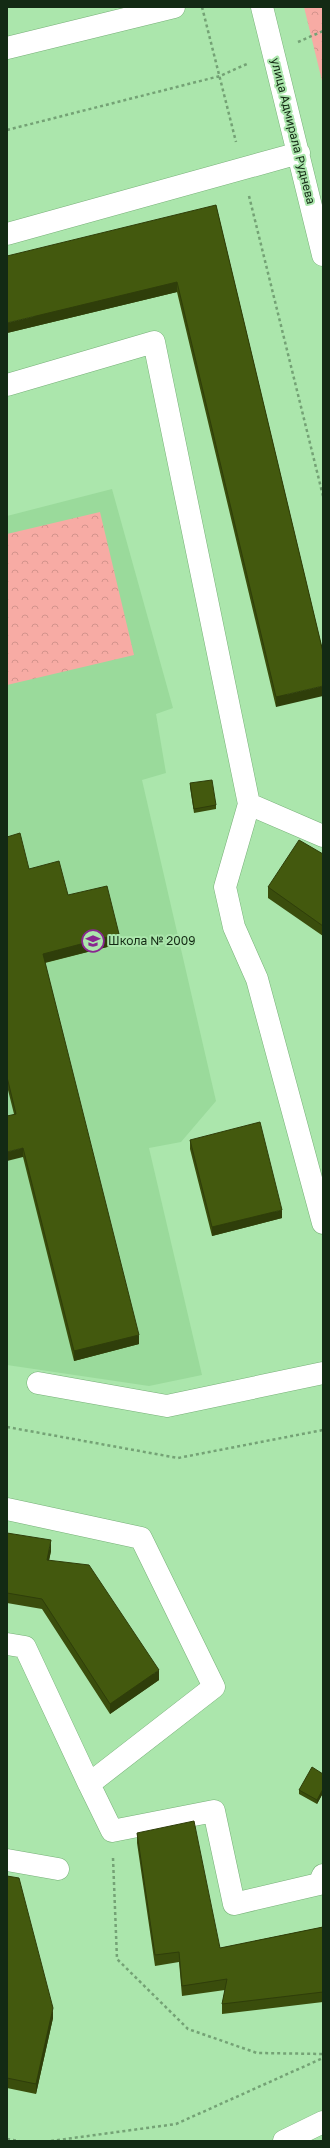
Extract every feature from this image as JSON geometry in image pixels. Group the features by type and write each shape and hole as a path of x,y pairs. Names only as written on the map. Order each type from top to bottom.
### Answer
{"street":[{"path":"7,48 174,7"},
{"name":"улица Адмирала Руднева","path":"262,7 323,255"},
{"path":"7,234 299,153"},
{"path":"7,384 154,342 249,804 225,887 234,927 257,979 323,1223"},
{"path":"249,804 323,836"},
{"path":"38,1383 166,1406 323,1373"},
{"path":"7,1508 141,1538 214,1687 89,1784"},
{"path":"7,1644 26,1648 112,1831 214,1811 234,1904 319,1884 323,1875"},
{"path":"7,1860 58,1869"},
{"path":"284,2141 323,2122"}],"path":[{"path":"202,7 323,496"},
{"path":"7,130 220,76"},
{"path":"7,1427 178,1458 323,1430"},
{"path":"112,1831 116,1960 188,2029 257,2053 323,2054"},
{"path":"51,2141 176,2124 323,2058"},
{"path":"7,2139 19,2141"}],"shaded area":[{"name":"Школа № 2009","path":"112,489 173,708 156,714 166,773 142,780 216,1101 181,1142 149,1148 202,1375 149,1386 7,1365 7,516"}],"green space":[{"path":"304,7 323,7 323,85"},
{"path":"100,512 134,655 7,685 7,534"}],"building":[{"path":"216,205 323,652 323,686 276,697 177,282 7,323 7,256"},
{"path":"212,780 216,805 194,809 190,783"},
{"path":"20,833 29,869 59,861 68,895 107,886 119,934 43,954 139,1335 74,1351 23,1148 7,1152 7,1116 16,1114 7,1077 7,837"},
{"path":"299,840 323,854 323,926 268,887"},
{"path":"260,1122 282,1210 212,1227 190,1140"},
{"path":"7,1533 51,1540 47,1560 89,1565 159,1670 110,1704 42,1599 7,1593"},
{"path":"312,1767 323,1774 323,1789 317,1800 299,1790"},
{"path":"194,1821 220,1948 323,1927 323,1992 222,2004 227,1979 182,1986 179,1952 155,1955 137,1833"},
{"path":"7,1876 19,1878 53,2008 36,2084 7,2078"}],"place":[{"name":"Школа № 2009","path":"93,941"}]}
